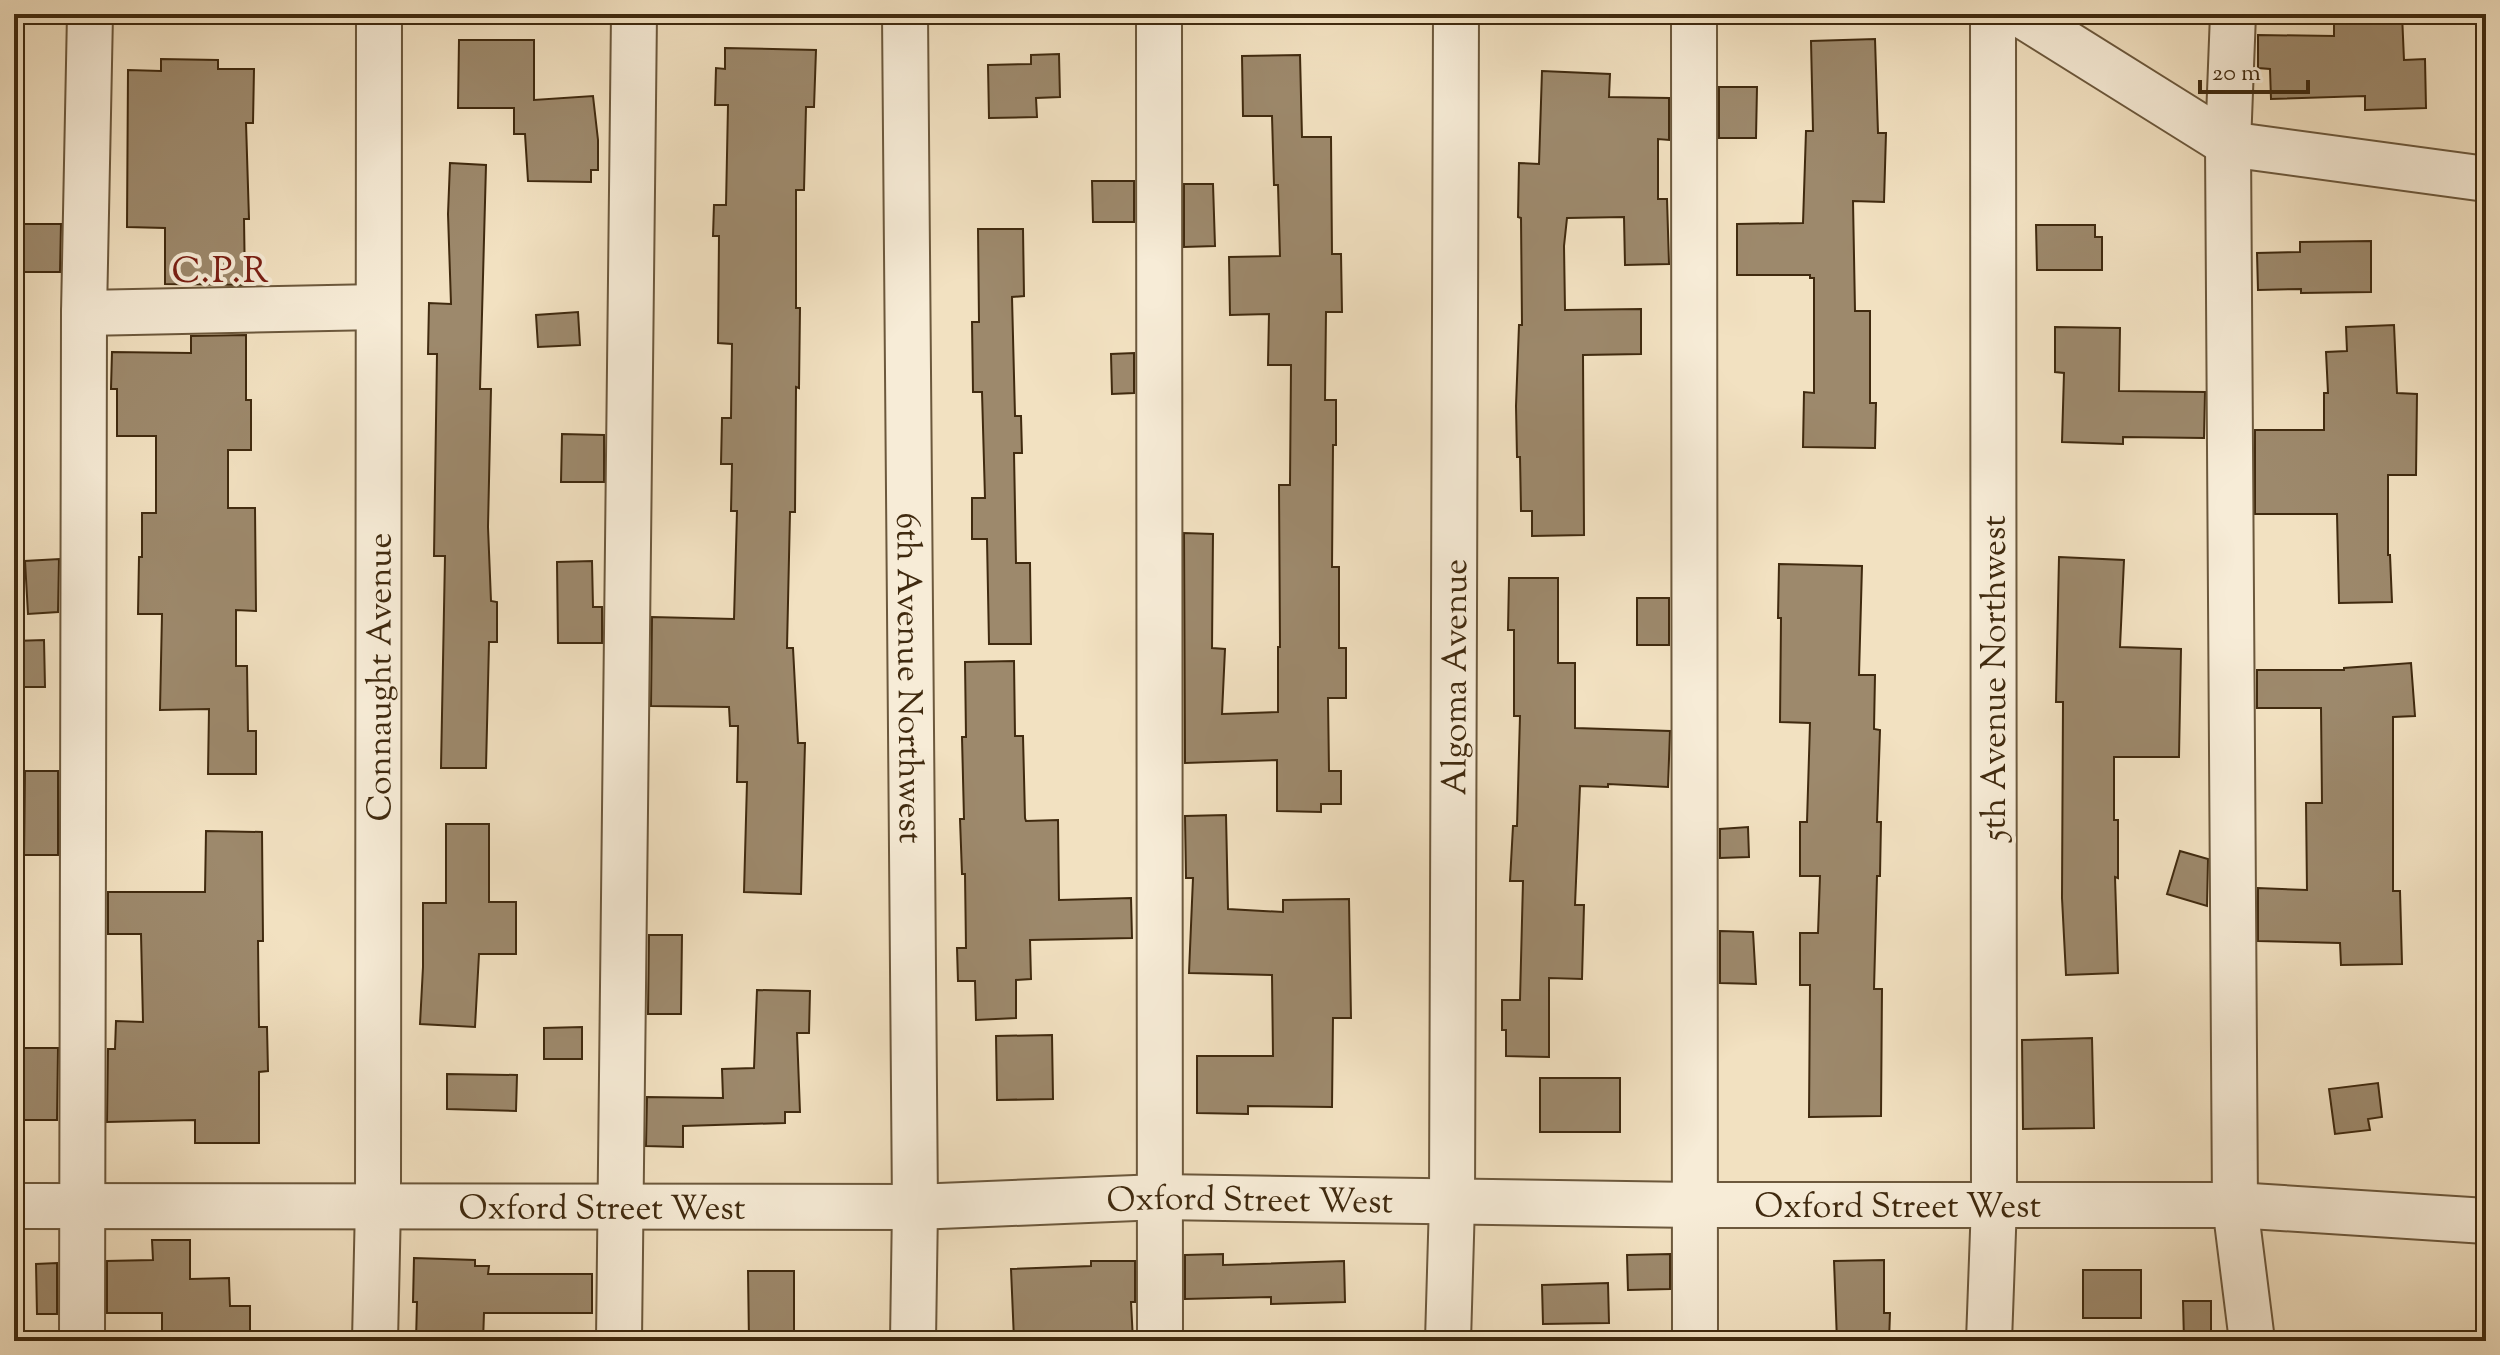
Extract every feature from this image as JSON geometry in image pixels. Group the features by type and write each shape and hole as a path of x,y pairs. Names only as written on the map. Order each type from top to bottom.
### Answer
{"street":[{"path":"82,1341 84,313 90,14"},
{"name":"Connaught Avenue","path":"375,1341 378,1205 379,14"},
{"path":"619,1341 634,14"},
{"name":"6th Avenue Northwest","path":"905,14 915,1207 913,1341"},
{"path":"1159,14 1160,1341"},
{"name":"Algoma Avenue","path":"1448,1341 1452,1203 1456,14"},
{"path":"1694,14 1695,1341"},
{"name":"5th Avenue Northwest","path":"1989,1341 1994,1204 1993,14"},
{"path":"2020,14 2228,144 2486,179"},
{"path":"2233,14 2228,144 2235,1205 2252,1341"},
{"path":"84,313 378,307"},
{"name":"Oxford Street West","path":"14,1206 915,1207 1160,1197 1694,1205 2235,1205 2486,1221"}],"building":[{"path":"2334,14 2402,14 2404,60 2425,59 2426,108 2365,110 2365,96 2271,99 2270,69 2258,68 2258,35 2334,36"},
{"path":"1875,39 1878,133 1886,133 1884,202 1853,201 1855,311 1870,311 1870,403 1876,403 1875,448 1803,447 1804,392 1814,393 1814,278 1810,275 1737,275 1737,224 1803,223 1806,131 1813,131 1811,41"},
{"path":"459,40 534,40 534,100 593,96 598,170 591,170 591,182 528,181 525,134 514,134 514,108 458,108"},
{"path":"725,48 816,50 814,107 806,107 804,190 796,190 799,388 796,387 795,512 790,512 787,648 793,648 798,743 805,743 801,894 744,892 747,782 737,782 738,726 730,726 729,707 651,706 652,617 734,619 737,511 731,511 732,464 721,464 722,418 731,418 732,344 718,343 719,236 713,236 714,205 726,205 728,105 715,105 716,68 725,69"},
{"path":"1059,54 1060,97 1036,98 1037,117 989,118 988,65 1031,64 1031,55"},
{"path":"1300,55 1302,137 1331,137 1332,254 1341,254 1342,312 1326,312 1325,400 1336,400 1332,567 1339,567 1339,648 1346,648 1346,698 1328,698 1329,771 1341,771 1341,804 1321,804 1321,812 1277,811 1277,760 1185,763 1184,533 1213,534 1212,648 1225,649 1222,714 1278,712 1279,485 1290,485 1291,365 1268,365 1269,314 1230,315 1229,257 1280,256 1272,116 1243,116 1242,56"},
{"path":"161,59 218,60 218,69 254,69 253,123 246,123 249,219 244,219 245,285 165,284 165,228 127,227 128,70 161,71"},
{"path":"1542,71 1610,74 1609,97 1669,98 1669,140 1658,139 1658,199 1667,199 1669,264 1625,265 1624,217 1567,218 1565,310 1641,309 1641,354 1583,355 1584,535 1532,536 1532,511 1521,511 1516,406 1519,325 1522,325 1519,163 1539,164"},
{"path":"1719,87 1757,87 1756,138 1719,138"},
{"path":"450,163 486,165 480,389 491,389 488,527 491,601 497,602 497,642 489,642 486,768 441,768 445,556 434,556 437,354 428,354 429,303 451,304"},
{"path":"1092,181 1134,181 1134,222 1093,222"},
{"path":"1184,184 1213,184 1215,246 1184,247"},
{"path":"14,224 61,224 60,272 14,272"},
{"path":"2036,225 2095,225 2095,237 2102,237 2102,270 2037,270"},
{"path":"978,229 1023,229 1024,296 1012,297 1015,416 1021,416 1022,453 1014,453 1016,563 1030,563 1031,644 989,644 987,539 972,539 972,498 985,498 982,392 973,392 972,322 979,322"},
{"path":"2371,241 2371,292 2258,290 2257,253 2300,252 2300,242"},
{"path":"578,312 580,345 538,347 536,315"},
{"path":"2394,325 2397,393 2417,394 2416,475 2388,475 2388,555 2392,602 2339,603 2337,514 2255,514 2255,430 2324,430 2324,393 2328,393 2326,352 2347,351 2346,327"},
{"path":"2055,327 2120,328 2119,391 2205,392 2204,438 2123,437 2123,444 2062,442 2064,373 2055,372"},
{"path":"246,335 246,400 251,400 251,450 228,450 228,508 255,508 256,611 236,610 236,666 247,666 248,731 256,731 256,774 208,774 209,709 160,710 162,614 138,614 142,513 156,513 156,436 117,436 117,389 111,389 112,352 191,353 191,336"},
{"path":"1134,353 1134,393 1112,394 1111,354"},
{"path":"562,434 604,435 604,482 561,482"},
{"path":"2059,557 2124,560 2120,647 2181,649 2179,757 2114,757 2114,820 2118,820 2118,878 2115,877 2118,973 2066,975 2062,898 2063,702 2056,702"},
{"path":"59,559 58,612 28,614 25,561"},
{"path":"592,561 593,607 602,607 602,643 558,643 557,562"},
{"path":"1779,564 1862,566 1859,675 1875,675 1874,729 1880,730 1877,822 1881,822 1880,876 1877,876 1874,989 1882,989 1881,1116 1809,1117 1810,985 1800,985 1800,933 1818,933 1820,876 1800,876 1800,822 1807,822 1810,723 1780,722"},
{"path":"1509,578 1558,578 1558,663 1575,663 1575,728 1670,731 1668,787 1580,786 1575,905 1584,905 1582,979 1549,978 1549,1057 1506,1056 1506,1030 1502,1030 1502,1000 1520,1000 1523,881 1510,881 1513,826 1517,826 1520,716 1514,716 1514,630 1508,630"},
{"path":"1637,598 1669,598 1669,645 1637,645"},
{"path":"44,640 45,687 14,687 14,641"},
{"path":"1014,661 1015,736 1023,736 1025,818 1026,821 1058,820 1059,900 1131,898 1132,938 1030,940 1031,979 1016,980 1016,1018 976,1020 975,981 958,981 957,948 966,948 965,874 962,874 960,819 964,819 962,737 966,737 965,662"},
{"path":"2411,663 2415,716 2393,717 2393,891 2400,891 2402,964 2341,965 2340,943 2258,941 2258,888 2307,890 2306,803 2322,803 2321,708 2257,708 2257,670 2344,670"},
{"path":"25,771 58,771 58,855 24,855"},
{"path":"1226,815 1228,909 1283,912 1283,900 1349,899 1351,1018 1333,1018 1332,1107 1248,1106 1248,1114 1197,1113 1197,1056 1273,1056 1272,975 1189,973 1193,878 1186,878 1185,816"},
{"path":"446,824 489,824 489,902 516,902 516,954 479,954 475,1027 420,1024 423,903 446,903"},
{"path":"1748,827 1749,857 1720,858 1720,829"},
{"path":"206,831 262,832 263,941 258,941 259,1027 267,1027 268,1071 259,1072 259,1143 195,1143 195,1120 107,1122 108,1049 115,1049 116,1021 143,1022 141,934 108,934 108,892 205,892"},
{"path":"2180,851 2208,859 2207,906 2167,894"},
{"path":"1720,931 1753,932 1756,984 1720,983"},
{"path":"649,935 682,935 681,1014 648,1014"},
{"path":"757,990 810,991 809,1033 797,1033 800,1112 785,1112 785,1123 683,1126 683,1147 646,1146 647,1097 723,1098 722,1069 754,1068"},
{"path":"582,1027 582,1059 544,1059 544,1028"},
{"path":"1052,1035 1053,1099 997,1100 996,1036"},
{"path":"2092,1038 2094,1128 2023,1129 2022,1040"},
{"path":"14,1048 58,1048 57,1120 19,1120 19,1112 14,1112"},
{"path":"447,1074 517,1075 516,1111 447,1109"},
{"path":"1540,1078 1620,1078 1620,1132 1540,1132"},
{"path":"2378,1083 2382,1117 2368,1119 2370,1130 2335,1134 2329,1089"},
{"path":"152,1240 190,1240 190,1279 229,1278 230,1306 250,1306 250,1338 162,1340 162,1313 107,1313 107,1261 153,1260"},
{"path":"1223,1254 1223,1265 1344,1261 1345,1302 1271,1304 1271,1297 1185,1299 1185,1255"},
{"path":"1670,1254 1670,1289 1628,1290 1627,1255"},
{"path":"414,1258 475,1260 475,1266 489,1266 488,1274 592,1274 592,1313 484,1313 483,1341 416,1341"},
{"path":"1884,1260 1884,1313 1890,1313 1889,1341 1837,1341 1834,1261"},
{"path":"1091,1261 1135,1261 1135,1302 1131,1302 1133,1341 1014,1340 1011,1269 1091,1266"},
{"path":"57,1263 57,1314 37,1314 36,1264"},
{"path":"2083,1270 2141,1270 2141,1318 2083,1318"},
{"path":"748,1271 794,1271 794,1341 749,1341"},
{"path":"1608,1283 1609,1323 1543,1324 1542,1285"},
{"path":"2183,1301 2211,1301 2211,1340 2184,1341"}],"district":[{"name":"C.P.R","path":"221,269"}]}
